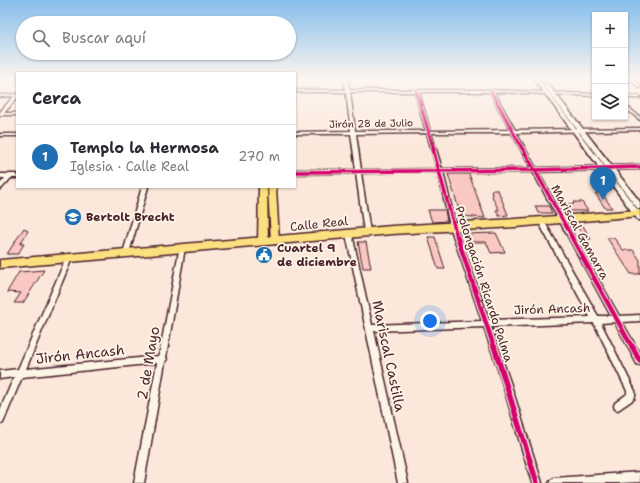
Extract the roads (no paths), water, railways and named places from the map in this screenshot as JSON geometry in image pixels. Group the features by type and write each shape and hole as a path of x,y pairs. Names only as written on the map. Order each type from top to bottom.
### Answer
{"highway":[{"name":"Calle Real","path":"0,264 367,232 561,220 639,213"}],"main road":[{"path":"263,188 263,242"},
{"path":"272,188 275,241"}],"street":[{"path":"1,115 12,102"},
{"path":"349,102 367,232"},
{"name":"Prolongación Ricardo Palma","path":"419,102 440,171 453,226 506,382 537,483"},
{"name":"Mariscal Gamarra","path":"497,102 533,170 640,361"},
{"path":"555,102 575,131 639,213"},
{"path":"556,102 582,131 609,167 639,213"},
{"path":"628,109 640,119"},
{"path":"1,115 16,114"},
{"name":"Jirón 28 de Julio","path":"296,133 582,131 640,128"},
{"path":"0,135 16,135"},
{"path":"296,172 533,170 640,167"},
{"path":"0,176 16,176"},
{"path":"0,187 10,176"},
{"path":"126,253 145,188"},
{"path":"541,221 595,320 630,391 631,396 618,406"},
{"name":"Mariscal Castilla","path":"349,234 403,483"},
{"name":"2 de Mayo","path":"139,483 163,359 182,248"},
{"path":"0,420 69,258"},
{"name":"Jirón Ancash","path":"370,328 640,318"},
{"name":"Jirón Ancash","path":"0,375 163,359"},
{"path":"554,483 640,477"}],"place":[{"name":"Templo la Hermosa","path":"603,200"},
{"name":"Bertolt Brecht","path":"73,217"},
{"name":"Cuartel 9 de diciembre","path":"264,255"}]}
